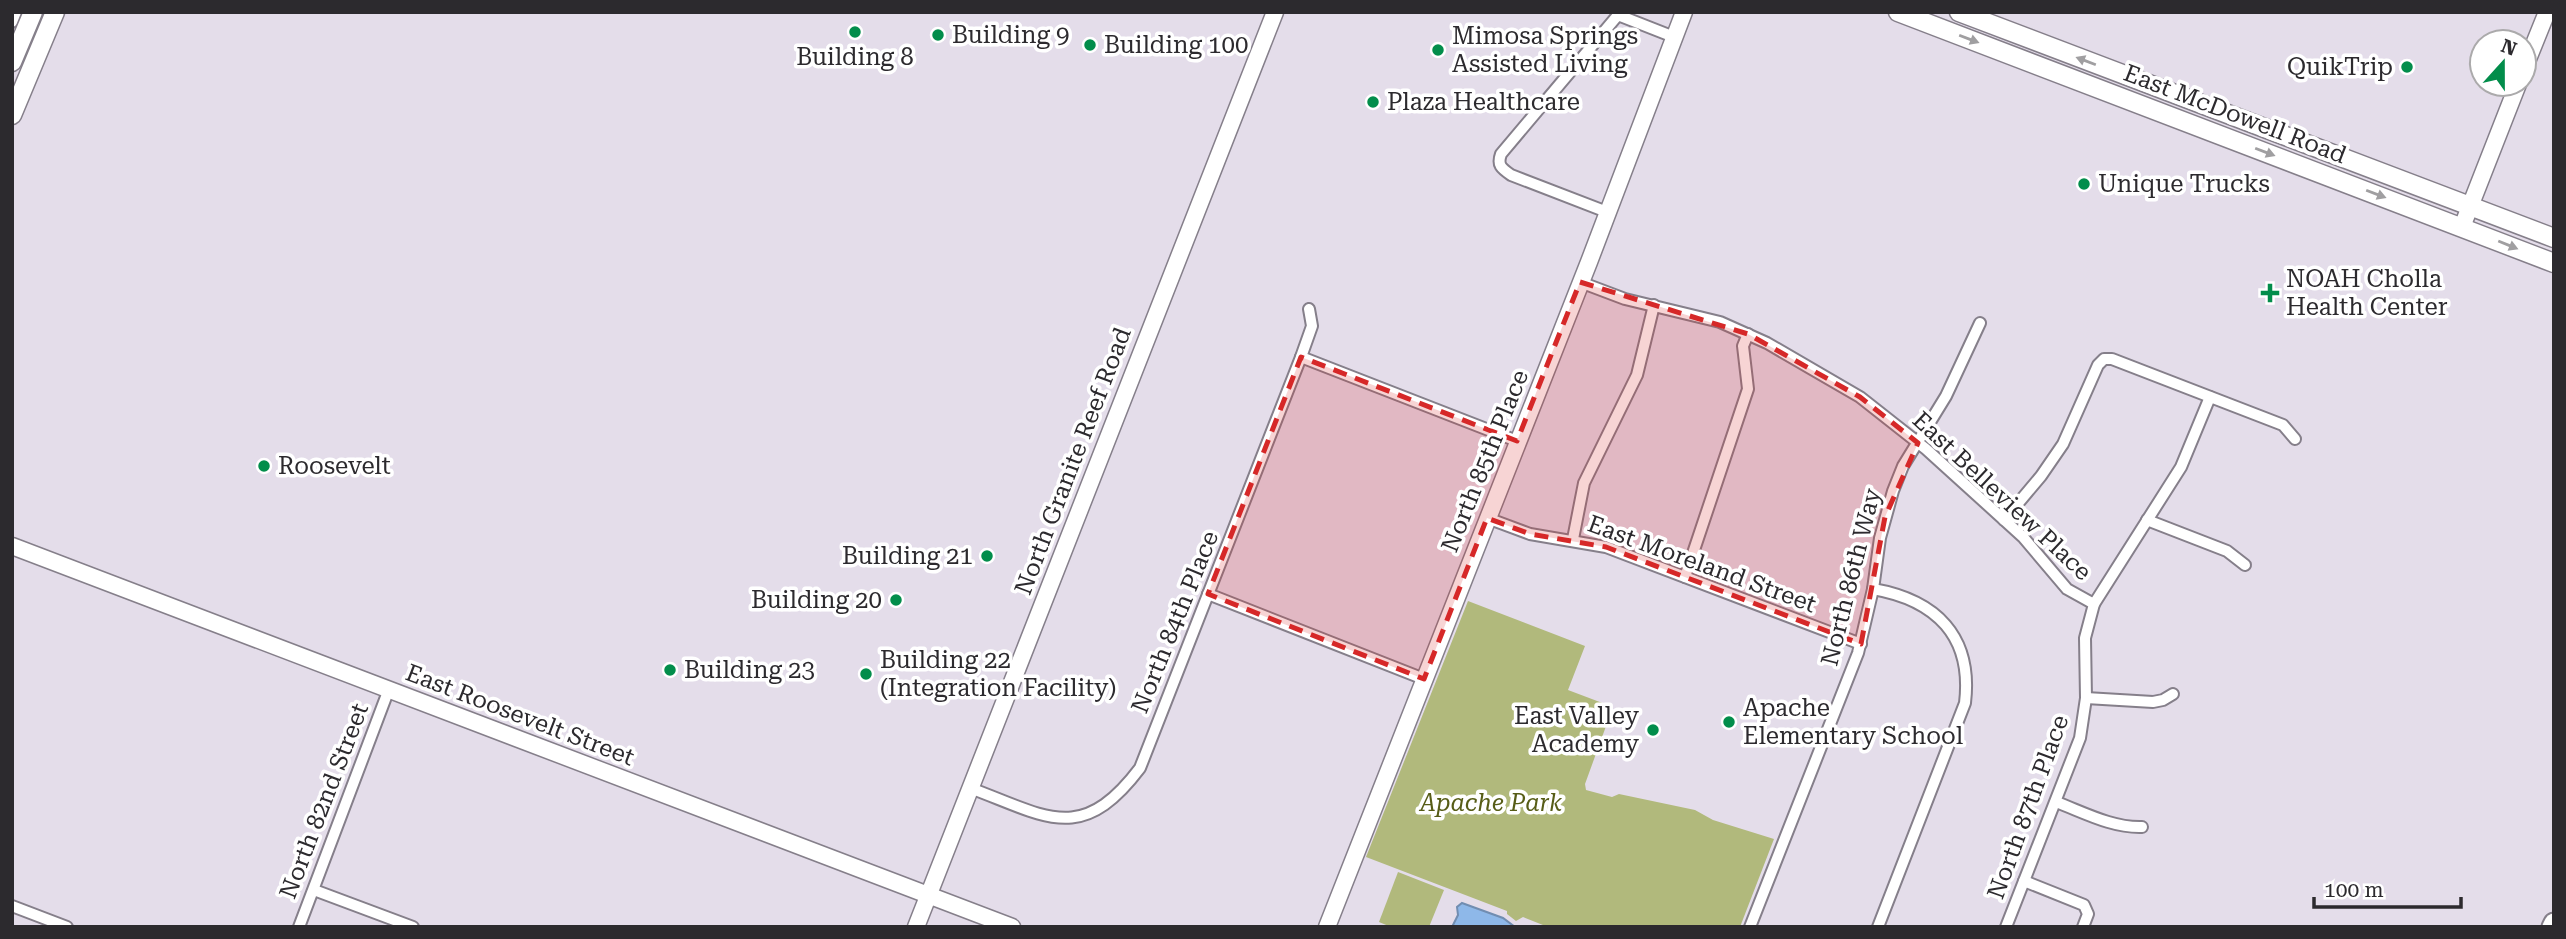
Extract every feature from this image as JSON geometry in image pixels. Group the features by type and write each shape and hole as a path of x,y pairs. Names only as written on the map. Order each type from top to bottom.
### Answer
{"main road":[{"path":"12,62 17,36 33,12"},
{"path":"12,115 55,12"},
{"name":"East McDowell Road","path":"1959,12 2554,238"},
{"name":"East McDowell Road","path":"1903,13 2554,263"},
{"path":"2025,61 2032,40"},
{"path":"2218,134 2227,114"}],"street":[{"path":"12,22 16,12"},
{"name":"North Granite Reef Road","path":"916,927 1275,12"},
{"name":"North 85th Place","path":"1326,927 1684,12"},
{"path":"2538,34 2547,12"},
{"path":"1607,212 1511,175 1501,168 1501,154 1618,15 1674,37"},
{"path":"17,36 42,45"},
{"path":"2462,227 2513,98"},
{"name":"East Belleview Place","path":"1580,282 1625,299 1720,322 1818,371 1860,397 1918,443 2004,520 2034,549 2067,589 2094,604"},
{"path":"1573,540 1584,483 1637,375 1654,305"},
{"name":"North 84th Place","path":"970,788 1040,814 1063,818 1083,816 1104,806 1121,792 1140,768 1301,357 1312,326 1309,309"},
{"name":"North 86th Way","path":"1750,927 1861,644 1873,589 1880,538 1892,491 1903,466 1951,387 1980,323"},
{"path":"1685,577 1748,389 1743,346 1748,334"},
{"path":"1301,357 1517,441"},
{"path":"2004,520 2041,476 2063,444 2098,365 2104,359 2112,359 2283,425 2295,439"},
{"name":"North 87th Place","path":"2006,927 2080,738 2086,698 2085,638 2094,604 2188,454 2210,397"},
{"name":"East Moreland Street","path":"1487,518 1530,534 1606,547 1861,644"},
{"path":"2147,520 2227,551 2245,565"},
{"name":"East Roosevelt Street","path":"12,547 1012,927"},
{"path":"1873,589 1903,596 1934,613 1946,624 1957,641 1965,660 1967,674 1965,703 1878,927"},
{"path":"1208,594 1424,678"},
{"name":"North 82nd Street","path":"299,927 389,689"},
{"path":"2086,698 2153,702 2173,694"},
{"path":"2056,802 2113,824 2142,827"},
{"path":"2024,881 2078,902 2087,909 2083,927"},
{"path":"314,890 413,927"},
{"path":"12,906 67,927"}],"highlighted area":[{"path":"1580,282 1748,334 1860,397 1918,443 1885,517 1861,644 1606,547 1530,534 1487,518 1424,679 1208,594 1301,357 1517,441"}],"green space":[{"name":"Apache Park","path":"1468,601 1585,646 1568,690 1613,707 1585,784 1586,790 1612,797 1619,794 1695,810 1713,820 1774,839 1740,927 1548,927 1523,917 1516,921 1507,911 1366,857"},
{"path":"1398,872 1444,890 1429,927 1391,927 1379,922"}],"water":[{"path":"1462,903 1503,918 1515,927 1452,927 1458,915 1457,907"}],"place":[{"name":"Building 8","path":"855,32"},
{"name":"Building 9","path":"938,35"},
{"name":"Building 100","path":"1090,45"},
{"name":"Mimosa Springs Assisted Living","path":"1438,50"},
{"name":"QuikTrip","path":"2407,67"},
{"name":"Plaza Healthcare","path":"1373,102"},
{"name":"Unique Trucks","path":"2084,184"},
{"name":"NOAH Cholla Health Center","path":"2270,293"},
{"name":"Roosevelt","path":"264,466"},
{"name":"Building 21","path":"987,556"},
{"name":"Building 20","path":"896,600"},
{"name":"Building 23","path":"670,670"},
{"name":"Building 22 (Integration Facility)","path":"866,674"},
{"name":"Apache Elementary School","path":"1729,722"},
{"name":"East Valley Academy","path":"1653,730"}]}
